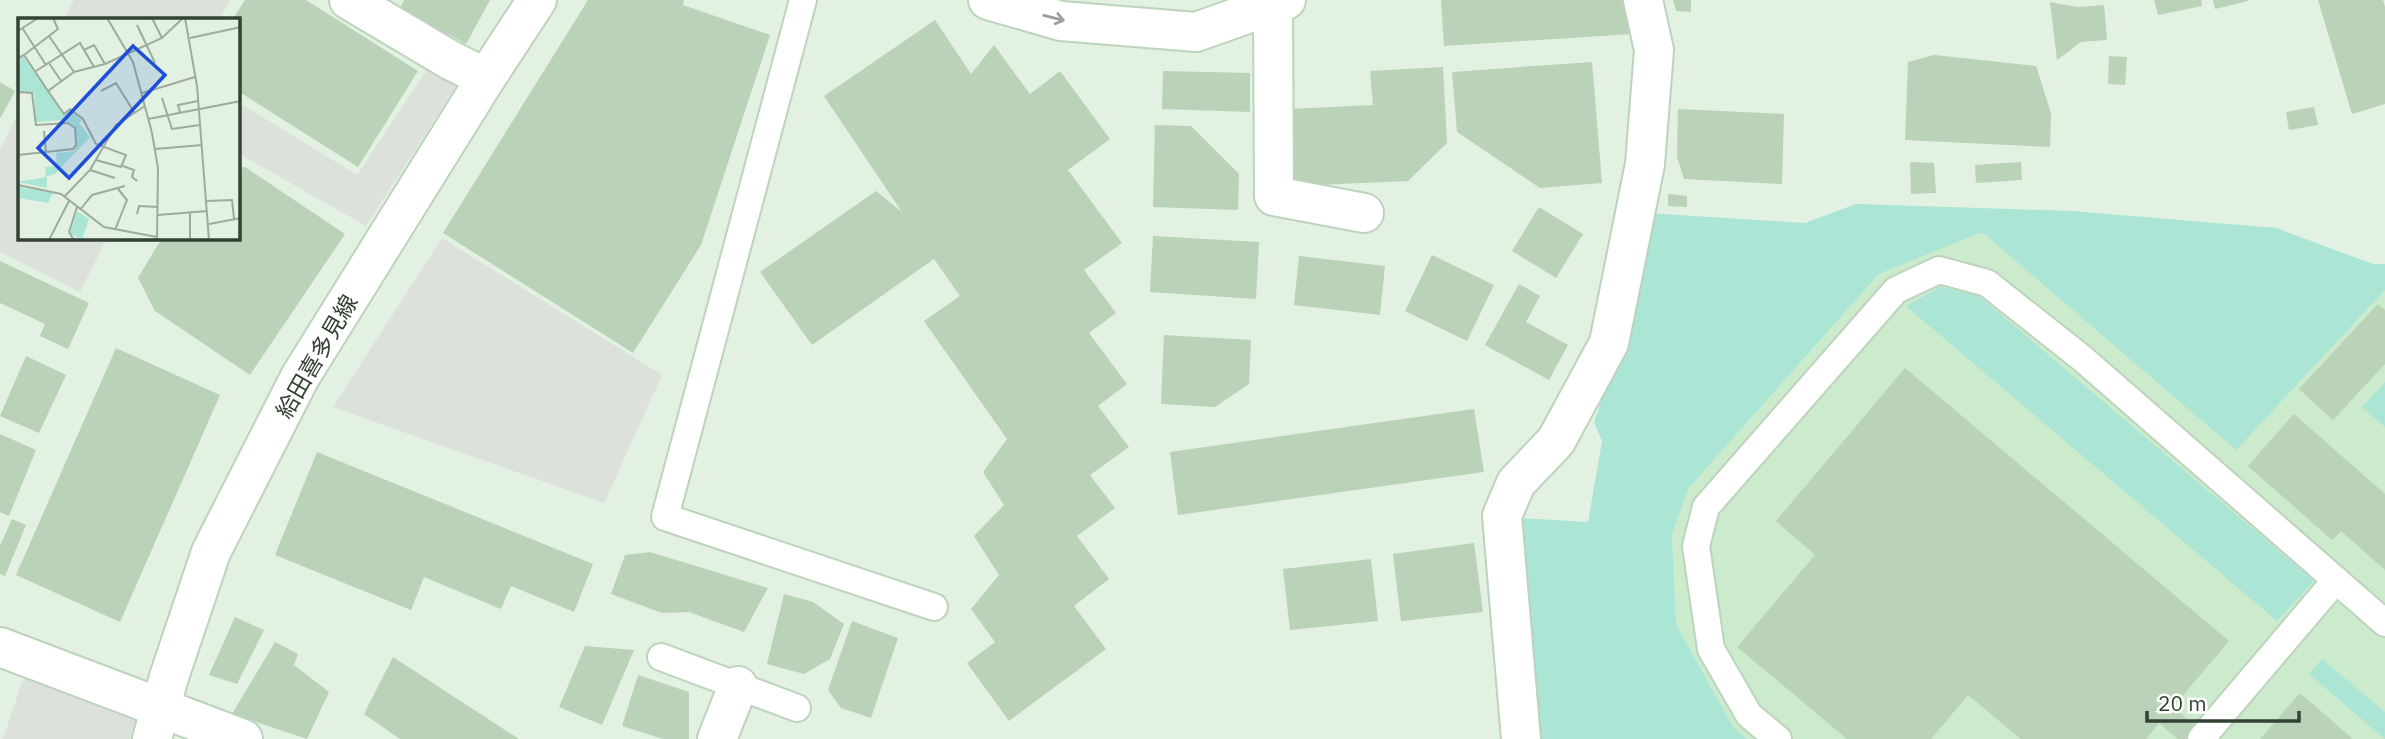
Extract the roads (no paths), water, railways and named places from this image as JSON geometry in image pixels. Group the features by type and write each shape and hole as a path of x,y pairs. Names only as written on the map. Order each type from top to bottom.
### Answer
{"street":[{"path":"349,0 450,60 486,78"},
{"name":"給田喜多見線","path":"156,724 212,552 294,390 537,0"},
{"path":"988,0 1061,21 1196,32 1280,3 1274,196 1364,213"},
{"path":"1521,739 1502,516 1516,483 1556,441 1609,344 1645,164 1654,50 1643,0"},
{"path":"0,647 156,724 243,739"},
{"path":"717,739 738,686"}],"lane":[{"path":"803,0 665,517 934,607"},
{"path":"1778,739 1749,715 1711,649 1696,546 1706,508 1896,290 1939,270 1987,283 2083,359 2385,623"},
{"path":"2201,739 2336,580"},
{"path":"661,657 797,708"}]}
